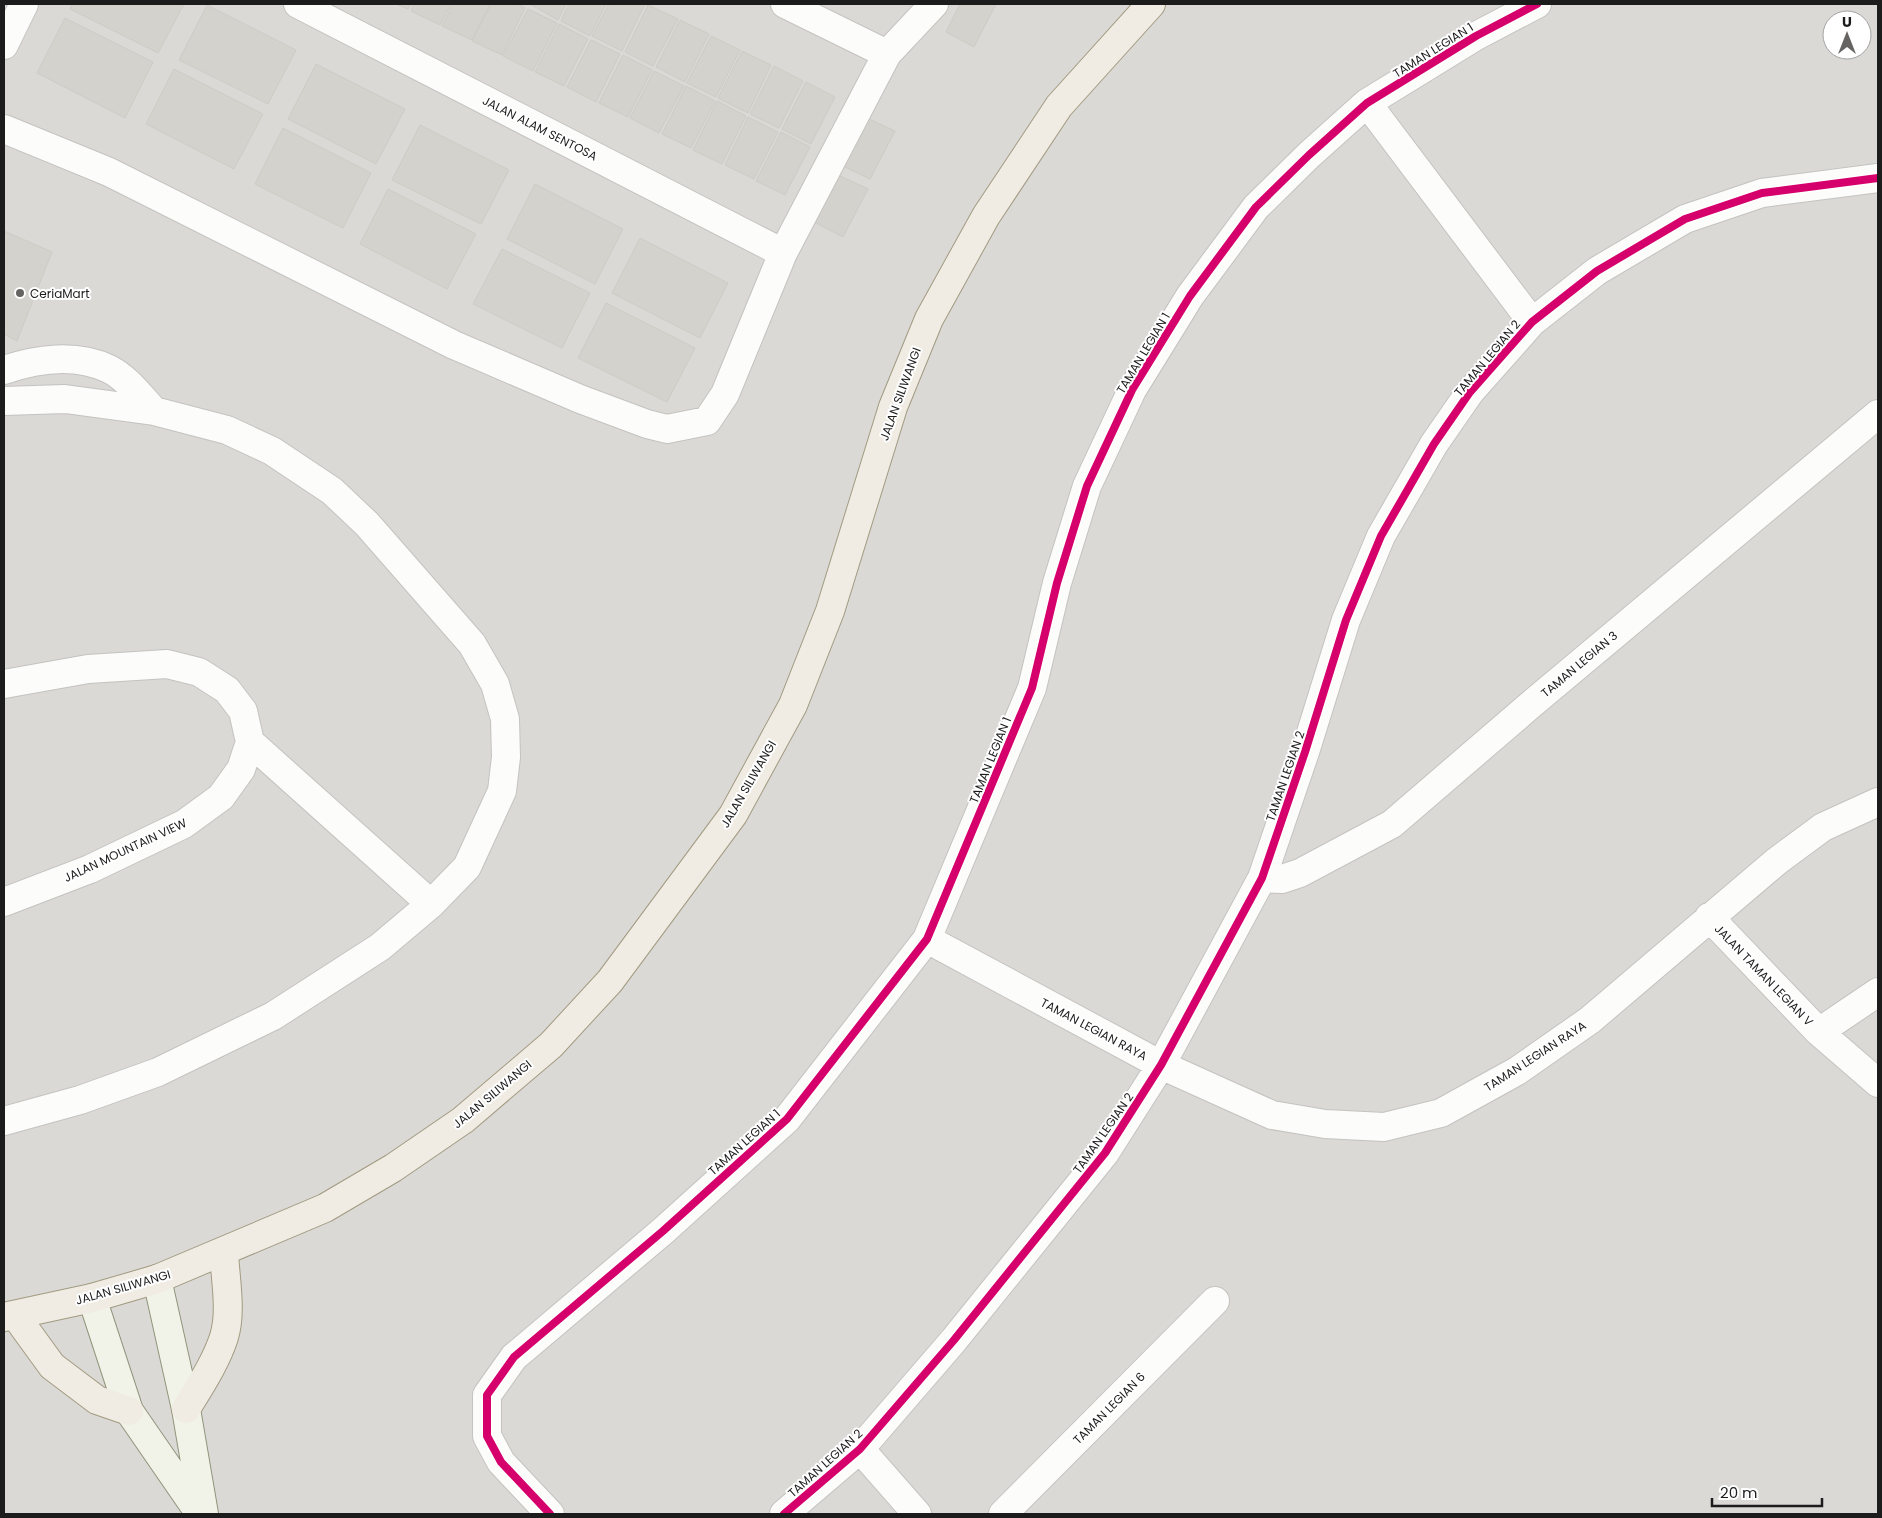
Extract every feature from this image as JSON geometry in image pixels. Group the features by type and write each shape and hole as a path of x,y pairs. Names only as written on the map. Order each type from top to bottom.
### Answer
{"main road":[{"name":"JALAN SILIWANGI","path":"10,1316 92,1298 157,1279 325,1208 393,1168 462,1120 551,1045 610,981 733,816 793,705 830,611 893,407 929,319 986,216 1059,106 1151,4"},
{"path":"186,1409 208,1372 224,1336 227,1306 224,1252"},
{"path":"10,1316 52,1366 97,1400 129,1411"}],"street":[{"path":"4,46 24,4"},
{"name":"JALAN ALAM SENTOSA","path":"298,4 783,253"},
{"path":"785,4 887,54"},
{"path":"4,129 108,172 454,345 580,399 647,424 667,429 707,421 725,394 783,253 887,54 934,4"},
{"name":"TAMAN LEGIAN 1","path":"550,1514 501,1462 496,1454 488,1436 488,1395 514,1356 663,1231 787,1119 927,939 1032,688 1057,583 1087,486 1132,390 1190,296 1256,207 1309,155 1367,103 1476,36 1537,4"},
{"path":"1367,103 1532,322"},
{"name":"TAMAN LEGIAN 2","path":"784,1514 860,1449 1057,1215 1105,1153 1161,1065 1262,878 1305,752 1346,620 1381,536 1434,444 1470,392 1532,322 1597,271 1685,219 1762,193 1878,178"},
{"path":"4,370 24,363 51,359 77,360 108,369 129,384 154,411"},
{"path":"4,401 65,399 154,411 227,430 272,451 332,491 367,524 472,644 495,684 504,719 506,757 502,791 467,867 432,904 380,947 273,1016 158,1072 80,1100 4,1121"},
{"name":"TAMAN LEGIAN 3","path":"1262,878 1282,879 1300,873 1392,824 1528,707 1878,414"},
{"path":"4,684 88,669 167,664 199,672 227,690 243,711 250,742 432,904"},
{"name":"JALAN MOUNTAIN VIEW","path":"4,902 90,869 184,824 221,797 241,769 250,742"},
{"name":"TAMAN LEGIAN RAYA","path":"927,939 1161,1065 1272,1115 1325,1124 1384,1127 1441,1114 1517,1071 1590,1020 1777,861 1823,827 1878,802"},
{"name":"JALAN TAMAN LEGIAN V","path":"1709,917 1820,1032 1878,1083"},
{"name":"JALAN TAMAN LEGIAN V","path":"1820,1032 1878,992"},
{"path":"157,1279 186,1409 204,1514"},
{"path":"92,1298 129,1411 200,1514"},
{"name":"TAMAN LEGIAN 6","path":"1004,1514 1215,1301"},
{"path":"860,1449 917,1514"}],"shaded area":[{"path":"4,4 1878,4 1878,1514 4,1514"}],"building":[{"path":"72,4 184,4 158,53 70,9"},
{"path":"396,4 411,4 408,9"},
{"path":"414,4 451,4 440,25 411,11"},
{"path":"453,4 490,4 472,40 442,26"},
{"path":"491,4 518,4 525,8 502,55 472,41"},
{"path":"530,4 566,4 558,20"},
{"path":"569,4 606,4 590,36 561,21"},
{"path":"609,4 645,4 622,51 592,36"},
{"path":"960,4 996,4 974,47 946,32"},
{"path":"207,5 296,50 268,104 179,60"},
{"path":"648,5 678,19 653,66 625,52"},
{"path":"528,9 557,23 533,71 503,56"},
{"path":"65,18 153,62 125,118 37,73"},
{"path":"680,20 709,34 685,82 656,67"},
{"path":"559,24 588,39 564,86 535,72"},
{"path":"711,36 740,50 716,97 687,83"},
{"path":"591,40 620,54 596,102 567,87"},
{"path":"742,51 771,65 748,113 718,98"},
{"path":"623,55 652,70 628,117 599,103"},
{"path":"316,64 405,109 376,164 288,119"},
{"path":"774,66 803,81 779,128 750,114"},
{"path":"174,69 263,114 234,169 146,124"},
{"path":"654,71 684,86 659,133 630,118"},
{"path":"806,82 835,97 811,144 782,129"},
{"path":"686,86 715,101 691,148 662,134"},
{"path":"717,101 746,116 722,164 693,150"},
{"path":"748,117 778,132 754,179 725,165"},
{"path":"865,117 895,131 870,179 841,165"},
{"path":"420,125 509,170 481,224 392,180"},
{"path":"283,128 371,173 343,228 255,184"},
{"path":"781,132 810,147 785,195 756,181"},
{"path":"838,175 868,189 843,237 814,222"},
{"path":"535,184 623,229 595,284 507,239"},
{"path":"388,189 476,234 447,289 360,244"},
{"name":"CeriaMart","path":"4,231 52,252 17,341 4,334"},
{"path":"640,238 728,283 700,338 612,293"},
{"path":"502,249 590,293 562,348 473,304"},
{"path":"606,303 695,348 667,402 578,358"}],"cycle path":[{"path":"550,1514 501,1462 487,1436 487,1395 514,1357 663,1231 787,1119 927,939 1032,688 1057,583 1087,486 1132,390 1190,296 1256,207 1309,155 1367,103 1476,36 1537,4"},
{"path":"784,1514 860,1449 954,1340 1105,1153 1161,1065 1262,878 1305,752 1346,620 1381,536 1434,444 1470,392 1532,322 1597,271 1685,219 1762,193 1878,178"}],"place":[{"name":"CeriaMart","path":"20,293"}]}
